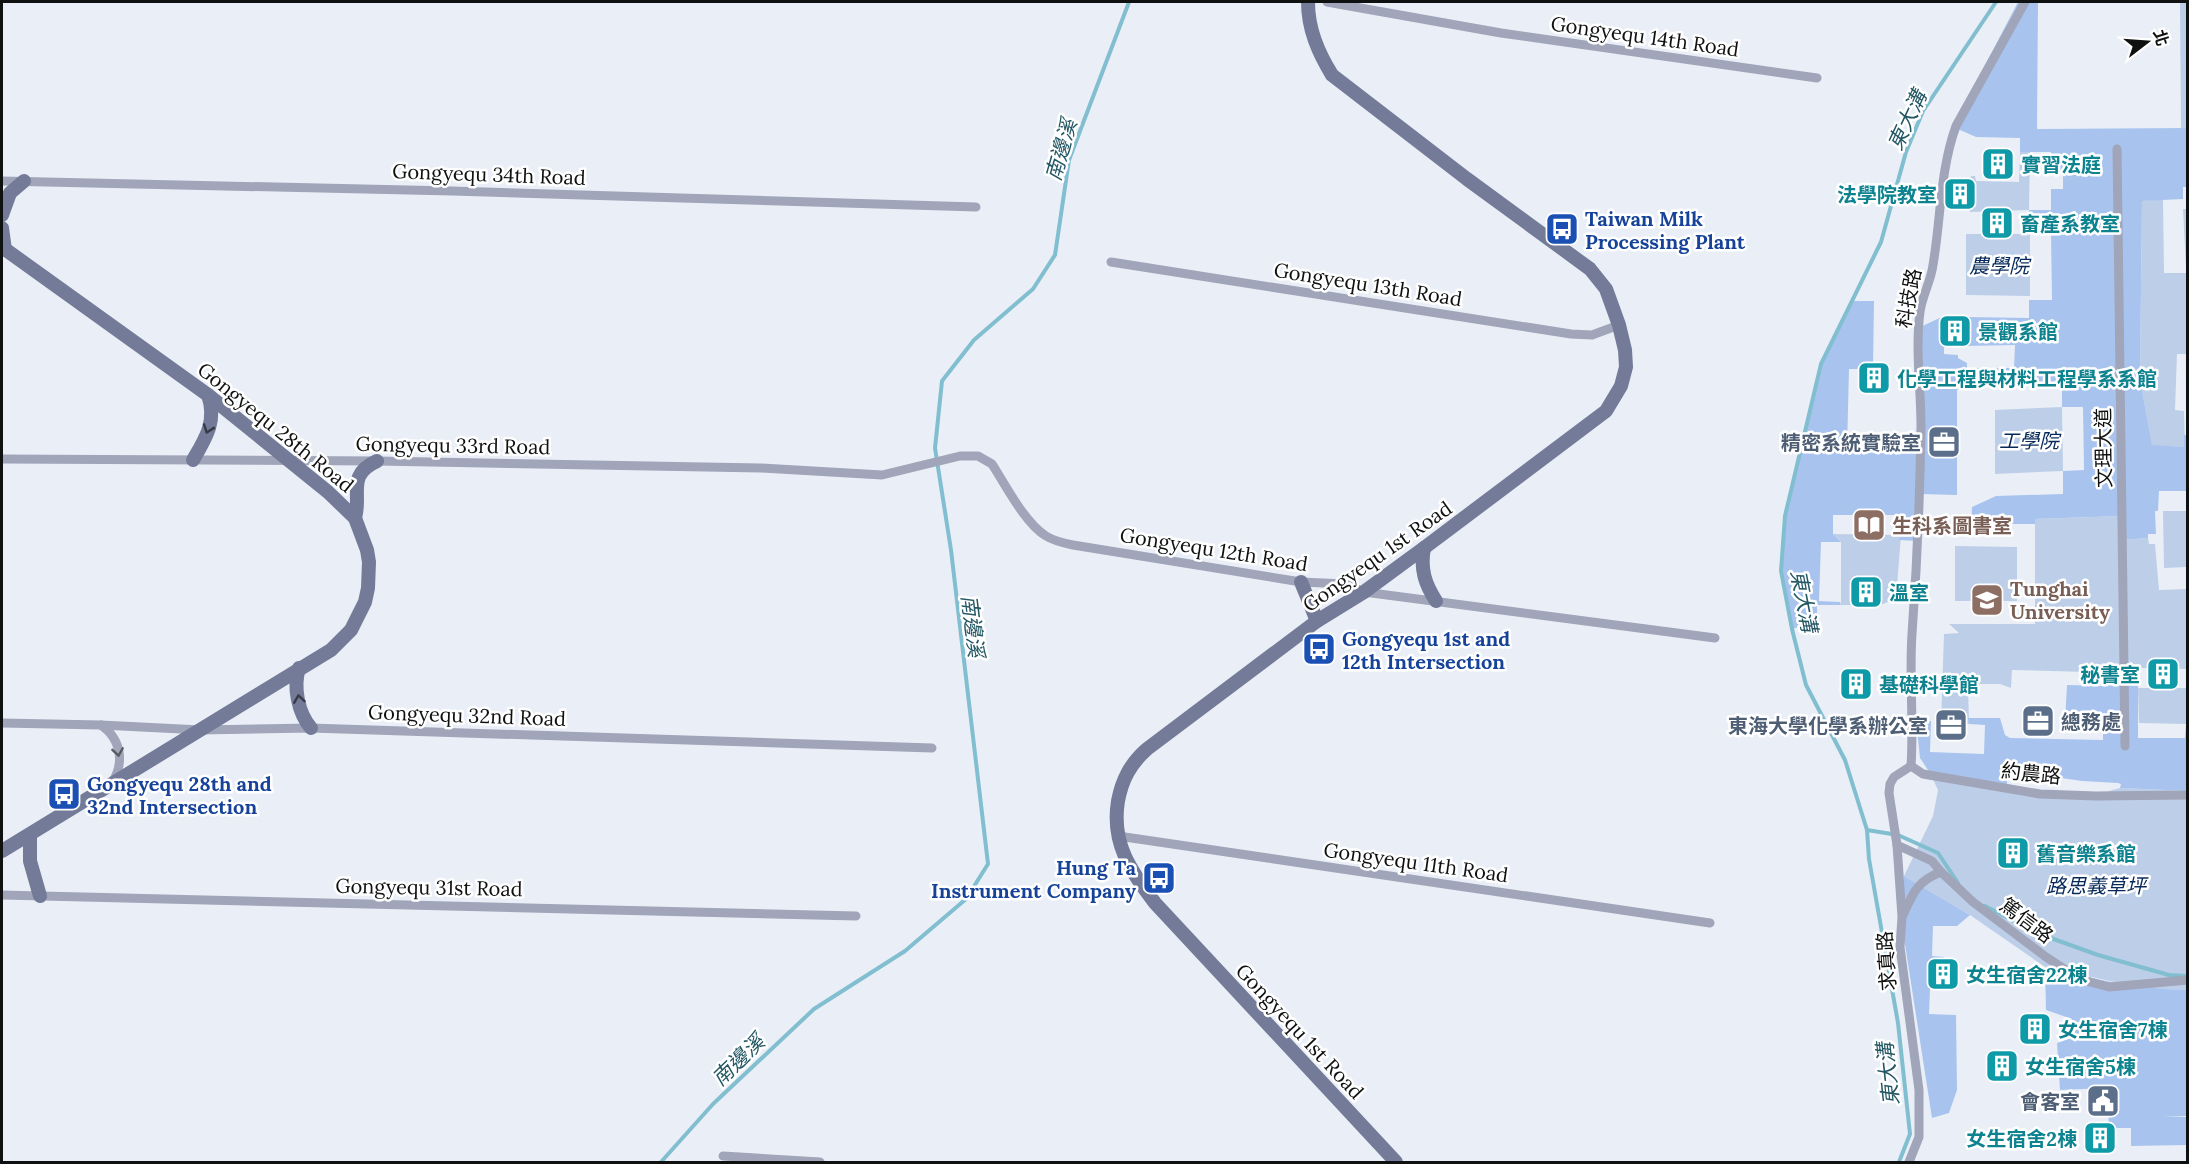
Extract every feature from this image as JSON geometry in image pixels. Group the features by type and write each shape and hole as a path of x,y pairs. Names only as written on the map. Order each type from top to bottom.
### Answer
{"street":[{"name":"Gongyequ 1st Road","path":"1308,2 1313,35 1319,52 1332,75 1467,179 1590,269 1606,289 1625,350 1626,367 1621,386 1606,411 1364,592 1317,621 1136,759 1123,781 1115,821 1118,836 1126,860 1155,903 1390,1159"},
{"name":"Gongyequ 14th Road","path":"1327,2 1547,40 1818,78"},
{"name":"科技路","path":"1911,766 1914,729 1912,636 1920,494 1921,423 1918,382 1920,309 1933,267 1938,216 1951,139 2025,2"},
{"name":"文理大道","path":"2117,149 2125,746"},
{"name":"Gongyequ 34th Road","path":"2,181 976,207"},
{"path":"2,215 10,193 24,181"},
{"path":"2,228 3,249"},
{"name":"Gongyequ 28th Road","path":"2,851 299,668 320,658 351,630 365,602 369,562 364,538 355,518 328,492 208,395 3,249"},
{"name":"Gongyequ 13th Road","path":"1111,262 1571,333 1592,335 1619,325"},
{"path":"192,460 202,444 213,414 208,395"},
{"name":"Gongyequ 33rd Road","path":"2,459 377,461 761,468 882,475 960,456"},
{"name":"Gongyequ 12th Road","path":"960,456 978,456 992,464 1030,522 1056,541 1301,582 1346,584 1364,592 1715,638"},
{"path":"355,518 358,480 368,465 377,461"},
{"path":"1424,548 1422,558 1424,577 1436,601"},
{"path":"1301,582 1317,621"},
{"path":"299,668 297,682 299,706 311,728"},
{"name":"Gongyequ 32nd Road","path":"2,723 201,730 311,728 932,748"},
{"path":"101,725 114,736 120,751 119,767 112,783"},
{"name":"約農路","path":"1911,766 1923,774 2040,794 2187,795"},
{"name":"求真路","path":"1909,1162 1919,1137 1919,1090 1900,947 1902,917 1897,845 1889,793 1894,777 1911,766"},
{"path":"30,835 30,861 40,896"},
{"name":"Gongyequ 11th Road","path":"1118,836 1710,923"},
{"name":"篤信路","path":"1897,845 1932,861 1973,902 2075,976 2109,987 2187,980"},
{"path":"1902,917 1918,886 1930,876 1941,872"},
{"name":"Gongyequ 31st Road","path":"2,895 856,916"},
{"path":"723,1156 820,1162"}],"shaded area":[{"path":"2,2 2187,2 2187,1162 2,1162"},
{"path":"2018,2 2038,2 2037,129 2187,128 2187,187 2183,187 2183,199 2142,201 2140,379 2152,445 2184,447 2184,435 2187,435 2187,491 2159,491 2158,511 2155,511 2156,534 2148,534 2148,538 2122,540 2121,516 2035,519 2035,524 1971,524 1972,507 1996,496 2063,494 2063,471 2084,470 2083,407 2062,407 2062,385 1969,385 1957,390 1957,495 1920,494 1918,541 1899,540 1904,534 1904,515 1833,515 1833,534 1841,542 1821,542 1819,601 1840,602 1841,605 1817,605 1817,622 1792,629 1781,571 1785,516 1821,364 1852,301 1874,301 1873,369 1849,369 1847,450 1919,452 1918,328 1944,316 1944,354 1958,355 1958,358 1967,363 1967,368 2014,368 2015,345 1966,346 1967,317 2029,318 2029,300 2052,300 2051,232 2027,234 2029,210 2051,210 2051,189 2063,189 2063,173 2051,172 2051,152 2020,152 2020,138 1976,137 1953,127"},
{"path":"2123,657 2138,668 2138,738 2185,738 2187,725 2187,791 2120,788 2121,784 2118,783 2082,781 2007,770 2007,786 1930,773 1920,758 1916,720 1931,721 1930,752 1984,754 1985,725 1969,724 1968,718 2000,718 2005,735 2010,738 2103,740 2103,723 2065,722 2067,685 2104,686 2105,672 2124,673"},
{"path":"1904,876 1970,915 1957,926 1933,926 1932,956 1944,957 1943,965 1931,965 1930,983 1941,983 1941,989 1930,989 1929,1014 1956,1015 1957,1090 1949,1113 1932,1118 1904,938"},
{"path":"2045,967 2116,983 2187,990 2187,1116 2163,1117 2187,1117 2187,1145 2131,1146 2131,1128 2109,1128 2107,1088 2060,1090 2057,1043 2072,1038 2072,1019 2046,1010"}],"green space":[{"path":"2180,2 2187,2 2187,128 2181,128"},
{"path":"2020,152 2030,152 2029,210 1970,212 1971,176 1975,176 1976,181 2019,182"},
{"path":"2163,199 2164,273 2186,273 2188,282 2187,354 2177,354 2175,410 2184,411 2185,447 2152,446 2140,379 2142,201"},
{"path":"2183,209 2187,209 2187,267 2186,267"},
{"name":"農學院","path":"2030,232 2030,296 1966,295 1966,234 2027,234"},
{"name":"工學院","path":"2062,407 2063,471 1995,474 1995,410"},
{"path":"2163,511 2187,511 2187,567 2164,568"},
{"path":"2122,516 2122,540 2148,538 2149,544 2155,544 2159,590 2187,589 2187,669 2138,668 2124,657 2124,673 2012,670 2011,688 2000,684 1968,684 1969,724 1941,723 1944,634 1959,633 1949,624 2035,624 2035,519"},
{"path":"1833,534 1901,535 1896,599 1880,605 1841,605 1841,542"},
{"path":"1955,546 2017,547 2017,601 1955,601"},
{"path":"2138,688 2187,688 2187,724 2139,723"},
{"name":"路思義草坪","path":"1930,773 2030,790 2101,793 2120,788 2187,791 2187,990 2133,986 2045,967 1970,915 1904,876 1933,816 1938,790"}],"waterway":[{"name":"南邊溪","path":"661,1162 713,1104 814,1009 905,951 966,899 988,864 951,550 935,448 942,381 974,340 1033,289 1055,255 1069,160 1129,2"},
{"name":"東大溝","path":"1899,1162 1910,1134 1898,1023 1869,859 1867,830 1845,760 1806,685 1781,571 1785,516 1821,364 1881,242 1906,152 1923,111 1996,2"},
{"path":"1867,830 1898,835 1938,853 1958,883"},
{"path":"1985,906 2037,933 2098,955 2169,975 2187,976"}],"place":[{"name":"實習法庭","path":"1998,164"},
{"name":"法學院教室","path":"1960,194"},
{"name":"畜產系教室","path":"1997,223"},
{"name":"Taiwan Milk Processing Plant","path":"1562,229"},
{"name":"景觀系館","path":"1955,331"},
{"name":"化學工程與材料工程學系系館","path":"1874,378"},
{"name":"精密系統實驗室","path":"1944,442"},
{"name":"生科系圖書室","path":"1869,525"},
{"name":"溫室","path":"1866,592"},
{"name":"Tunghai University","path":"1987,600"},
{"name":"Gongyequ 1st and 12th Intersection","path":"1319,649"},
{"name":"秘書室","path":"2163,674"},
{"name":"基礎科學館","path":"1856,684"},
{"name":"總務處","path":"2038,721"},
{"name":"東海大學化學系辦公室","path":"1951,725"},
{"name":"Gongyequ 28th and 32nd Intersection","path":"64,794"},
{"name":"舊音樂系館","path":"2013,853"},
{"name":"Hung Ta Instrument Company","path":"1159,878"},
{"name":"女生宿舍22棟","path":"1943,974"},
{"name":"女生宿舍7棟","path":"2035,1029"},
{"name":"女生宿舍5棟","path":"2002,1066"},
{"name":"會客室","path":"2103,1101"},
{"name":"女生宿舍2棟","path":"2100,1138"}]}
